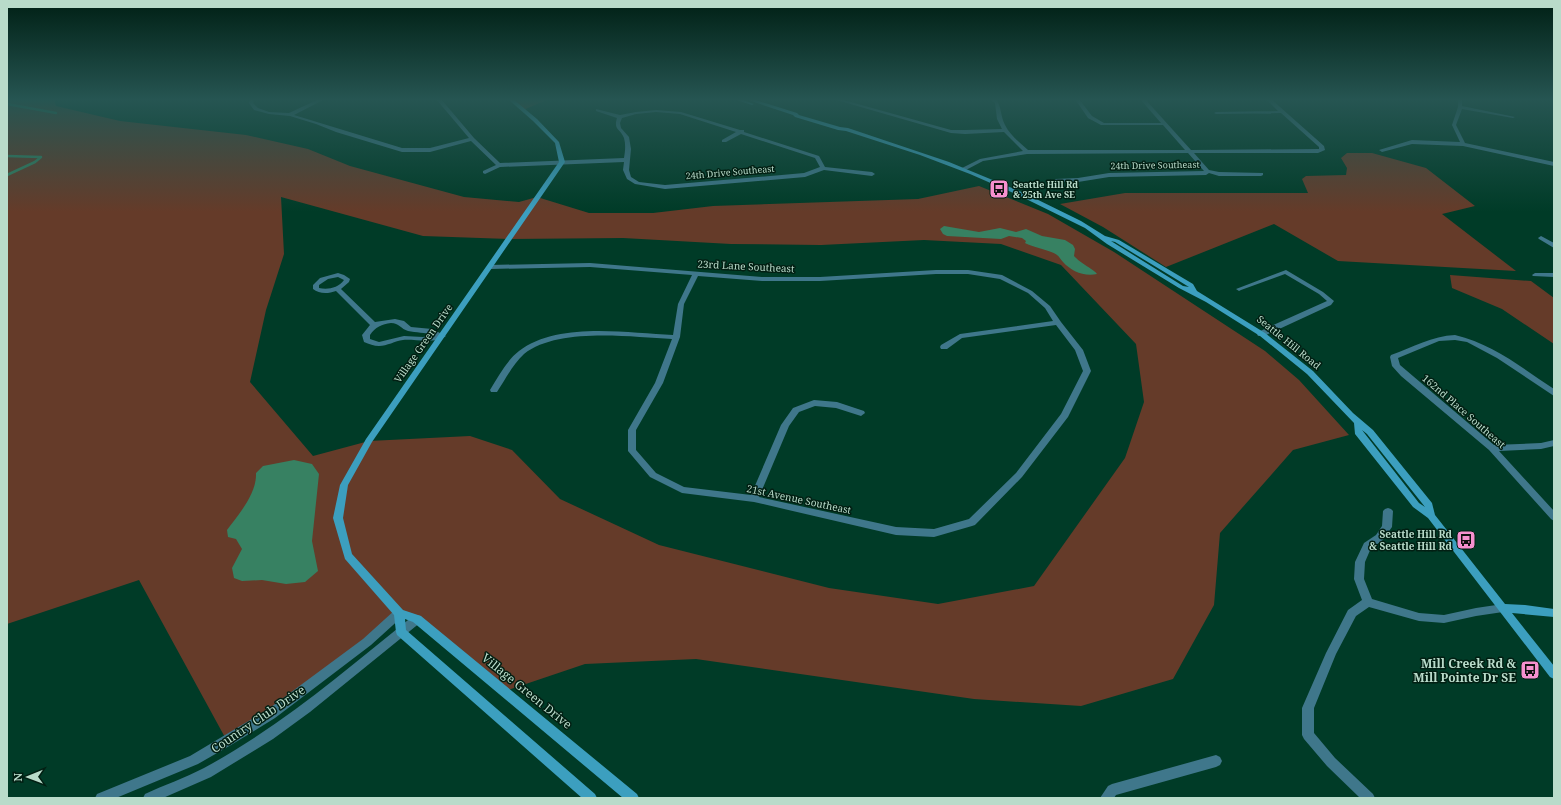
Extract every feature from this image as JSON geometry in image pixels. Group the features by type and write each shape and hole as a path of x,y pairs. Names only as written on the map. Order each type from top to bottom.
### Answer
{"street":[{"path":"357,137 402,150 430,150 472,139"},
{"path":"470,137 499,165"},
{"path":"551,137 557,143 562,162"},
{"path":"485,172 499,165 626,160 628,150 625,137"},
{"path":"724,141 732,137"},
{"path":"758,137 817,157 823,168 872,174"},
{"name":"Seattle Hill Road","path":"857,137 908,152 915,152 964,169 1026,196 1080,223 1101,236 1109,243 1175,283 1194,291 1261,334 1295,360 1320,382 1358,423 1358,432 1416,505 1431,516 1554,674"},
{"path":"1011,137 1027,152"},
{"path":"1175,137 1206,172"},
{"path":"964,169 982,160 1027,152 1322,150 1322,147 1310,137"},
{"path":"1459,137 1463,144"},
{"path":"1382,150 1412,142 1463,144 1554,164"},
{"name":"24th Drive Southeast","path":"626,160 626,170 629,178 637,183 665,187 805,175 823,168"},
{"name":"Village Green Drive","path":"562,162 369,441 344,485 338,518 348,556 399,613 417,619 541,720 633,798"},
{"name":"24th Drive Southeast","path":"1057,180 1078,180 1109,175 1206,172 1219,174 1262,174"},
{"path":"1541,238 1554,246"},
{"name":"23rd Lane Southeast","path":"490,267 590,265 762,279 820,279 936,272 968,272 1002,278 1030,292 1048,307 1058,323 1079,350 1087,371 1065,415 1019,475 972,522"},
{"path":"1239,289 1286,272 1321,293 1331,301 1329,304 1261,334"},
{"path":"494,390 522,352 554,337 580,334 676,337 681,304 696,274"},
{"path":"1535,275 1554,275"},
{"path":"337,289 375,326"},
{"path":"387,322 398,322 410,329 429,331 442,336 423,340 404,338 388,343 375,344 369,342 366,335 369,330 375,326 387,322"},
{"path":"944,347 960,336 1058,323"},
{"name":"21st Avenue Southeast","path":"676,337 659,383 632,430 632,451 654,475 682,490 754,499 896,531 934,533 972,522"},
{"name":"162nd Place Southeast","path":"1554,392 1486,348 1472,341 1458,337 1444,338 1394,357 1396,366 1492,448 1554,517"},
{"path":"754,499 785,425 796,410 814,403 837,406 861,413"},
{"path":"1492,448 1541,446 1554,443"},
{"path":"1368,602 1359,579 1360,562 1367,546 1379,538 1387,527 1388,511"},
{"path":"1368,602 1419,617 1444,620 1503,608 1554,613"},
{"path":"1368,602 1352,613 1331,653 1308,708 1308,735 1331,762 1369,798"},
{"path":"399,613 401,632 591,798"},
{"name":"Country Club Drive","path":"101,798 194,760 227,741 283,705 367,642 399,613"},
{"name":"Country Club Drive","path":"149,798 207,772 269,735 306,708 417,619"},
{"path":"1106,798 1112,790 1216,761"}],"shaded area":[{"path":"7,137 253,137 308,149 350,166 464,197 519,202 537,197 589,213 653,213 713,206 918,199 979,186 1048,214 1114,252 1265,351 1299,380 1349,435 1293,450 1220,533 1214,605 1173,679 1081,706 974,699 696,659 585,664 505,691 429,630 399,613 227,741 139,580 7,624","holes":["281,197 423,236 509,239 623,238 731,244 821,245 924,240 1001,244 1061,265 1136,344 1144,402 1125,458 1034,586 938,604 829,588 659,545 560,499 512,450 470,436 369,441 313,456 250,382 266,310 284,254"]},
{"path":"1347,153 1372,153 1426,168 1475,206 1442,214 1516,271 1338,261 1274,224 1166,267 1103,227 1060,204 1125,193 1308,193 1302,179 1306,176 1346,175 1347,168 1341,158"},
{"path":"944,226 979,232 1000,228 1016,232 1026,229 1042,236 1065,240 1073,245 1075,249 1074,256 1097,274 1087,275 1074,271 1055,254 1025,243 1026,241 1022,238 1009,236 1001,239 947,236 943,234 940,229"},
{"path":"1450,275 1531,281 1554,298 1554,344 1502,309 1452,288"},
{"path":"294,460 312,464 319,474 312,541 318,571 305,582 286,584 262,580 242,581 234,578 232,568 242,549 236,539 228,537 227,530 246,504 253,489 256,473 263,466"}],"waterway":[{"path":"7,156 41,157 35,162 7,175"}],"place":[{"name":"Seattle Hill Rd & 25th Ave SE","path":"999,189"},
{"name":"Seattle Hill Rd & Seattle Hill Rd","path":"1466,540"},
{"name":"Mill Creek Rd & Mill Pointe Dr SE","path":"1530,670"}]}
